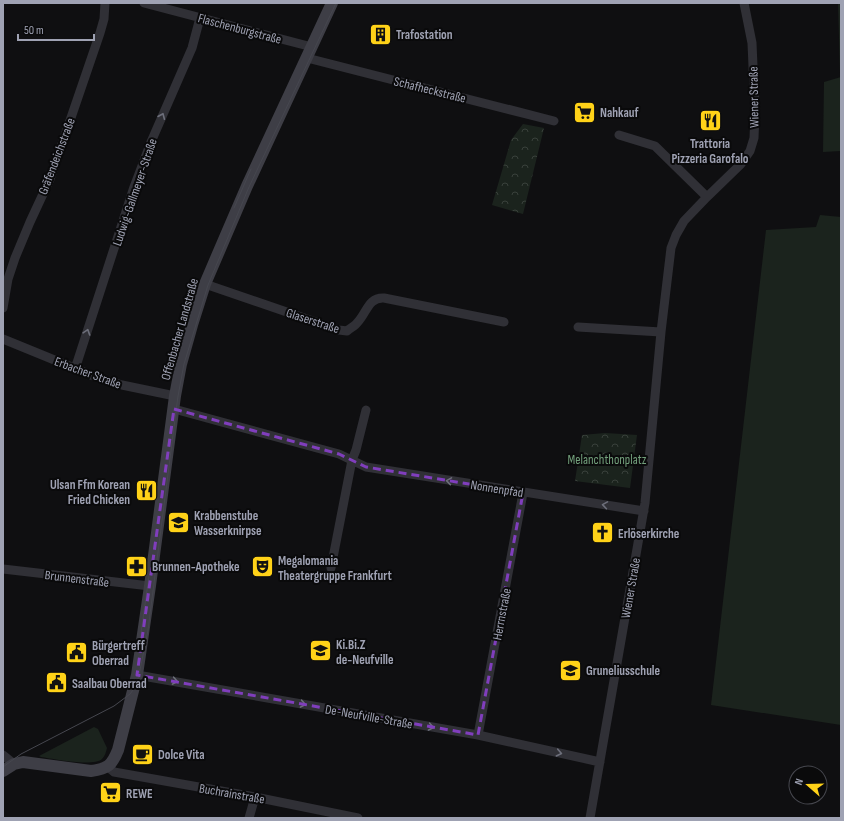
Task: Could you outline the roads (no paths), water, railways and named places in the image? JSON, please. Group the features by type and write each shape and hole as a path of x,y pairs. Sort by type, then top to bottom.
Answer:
{"main road":[{"name":"Offenbacher Landstraße","path":"108,767 114,760 118,750 136,680 181,364 205,284 247,186 332,3"},
{"path":"3,771 14,764 23,762 91,771 101,770 108,767"}],"street":[{"name":"Gräfendeichstraße","path":"3,308 8,279 15,258 50,179 100,33 104,19 105,3"},
{"name":"Flaschenburgstraße","path":"144,3 200,18 309,52"},
{"name":"Wiener Straße","path":"590,818 644,511 670,253 676,234 684,221 741,164 750,151 754,138 755,113 752,43 744,3"},
{"name":"Ludwig-Gallmeyer-Straße","path":"75,369 134,187 151,142 192,48 200,18"},
{"name":"Schafheckstraße","path":"309,52 554,121"},
{"path":"620,135 655,146 707,197"},
{"name":"Glaserstraße","path":"205,284 339,330 347,331 357,324 372,301 378,297 504,322"},
{"path":"578,327 661,332"},
{"name":"Erbacher Straße","path":"3,339 96,377 122,385 176,396"},
{"name":"Nonnenpfad","path":"174,409 339,454 366,467 644,511"},
{"path":"331,568 352,460 366,410"},
{"name":"Herrnstraße","path":"478,735 523,493"},
{"name":"Brunnenstraße","path":"3,569 150,586"},
{"name":"De-Neufville-Straße","path":"136,680 478,735 600,762"},
{"path":"3,755 14,764"},
{"name":"Buchrainstraße","path":"108,767 114,772 254,797 358,818"},
{"path":"249,818 254,797"}],"tram line":[{"path":"3,767 21,754 114,706 130,694 136,686 148,630 178,396 184,364 208,285 249,187 336,3"},
{"path":"234,208 251,169"},
{"path":"139,647 149,576"}],"place":[{"name":"Trafostation","path":"381,34"},
{"name":"Nahkauf","path":"584,112"},
{"name":"Trattoria Pizzeria Garofalo","path":"710,121"},
{"name":"Ulsan Ffm Korean Fried Chicken","path":"146,491"},
{"name":"Krabbenstube Wasserknirpse","path":"178,522"},
{"name":"Erlöserkirche","path":"603,533"},
{"name":"Brunnen-Apotheke","path":"137,566"},
{"name":"Megalomania Theatergruppe Frankfurt","path":"262,567"},
{"name":"Ki.Bi.Z de-Neufville","path":"320,651"},
{"name":"Bürgertreff Oberrad","path":"77,652"},
{"name":"Gruneliusschule","path":"571,670"},
{"name":"Saalbau Oberrad","path":"56,683"},
{"name":"Dolce Vita","path":"142,754"},
{"name":"REWE","path":"110,793"}],"park label":[{"name":"Melanchthonplatz","path":"607,459"}]}
